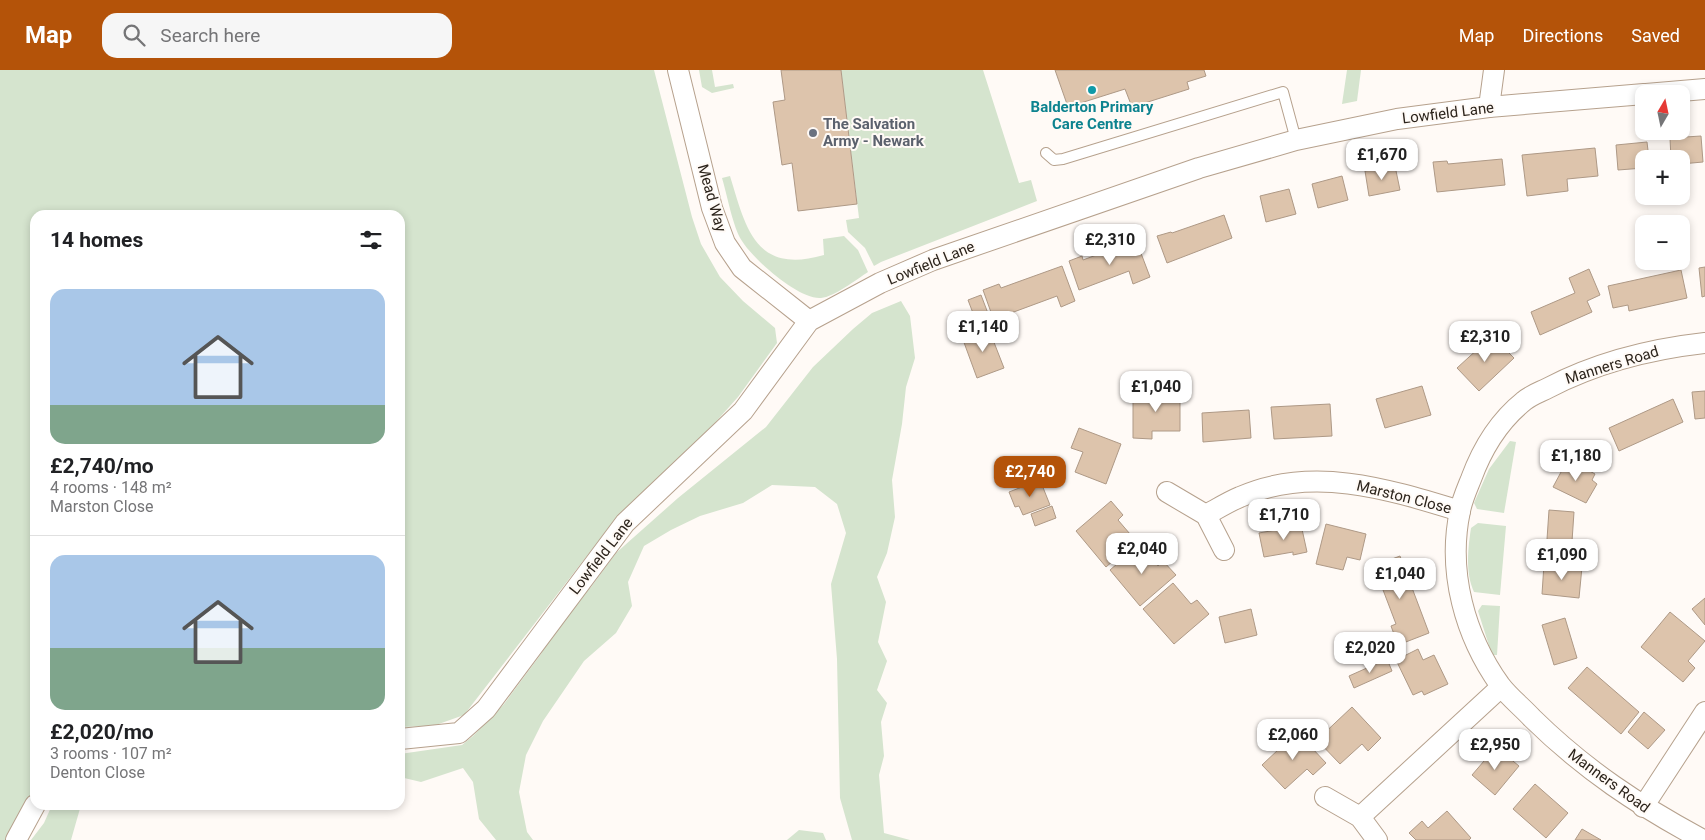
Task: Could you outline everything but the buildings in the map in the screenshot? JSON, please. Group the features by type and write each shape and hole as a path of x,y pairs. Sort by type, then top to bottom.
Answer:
{"street":[{"name":"Mead Way","path":"678,70 712,208 725,243 742,268 809,321"},
{"path":"1489,107 1494,70"},
{"name":"Lowfield Lane","path":"1690,90 1705,89"},
{"name":"Lowfield Lane","path":"405,739 459,733 486,709 625,523 743,411 809,321 880,283 926,263 1199,168 1296,140 1396,119 1489,107 1635,95"},
{"name":"Manners Road","path":"1703,840 1643,807 1598,776 1554,739 1501,687 1484,660 1466,623 1454,559 1460,511 1479,457 1496,430 1525,400 1570,376 1629,357 1705,343"},
{"name":"Marston Close","path":"1206,515 1240,497 1269,487 1297,482 1338,481 1374,487 1460,511"},
{"path":"1167,492 1206,515 1224,550"},
{"path":"1360,817 1501,687"},
{"path":"1643,807 1705,712"},
{"path":"1325,797 1360,817 1377,840"},
{"path":"16,840 32,810"}],"lane":[{"path":"1046,153 1054,160 1064,159 1283,92 1296,140"}],"green space":[{"path":"0,70 654,70 692,217 701,244 720,277 743,301 775,328 777,343 738,397 688,453 613,522 464,715 433,726 405,727 405,210 30,210 30,800 9,840 0,840"},
{"path":"699,70 712,70 715,87 733,84 734,88 712,93 702,87"},
{"path":"841,70 983,70 1019,183 1031,180 1037,201 874,266 865,248 848,232 846,220 859,218"},
{"path":"1347,70 1361,70 1357,101 1342,104"},
{"path":"730,176 749,229 757,242 768,253 782,258 801,259 824,255 823,239 844,236 858,250 868,272 839,291 821,298 812,297 789,286 756,258 742,241 733,220 722,178"},
{"path":"901,301 910,316 915,358 906,387 902,424 892,480 895,517 887,553 877,577 886,602 878,642 887,661 877,690 887,703 881,722 884,756 879,775 884,833 910,840 852,840 840,798 837,659 831,584 846,533 837,504 815,487 772,485 743,503 700,516 644,546 628,582 632,606 616,633 584,661 543,721 526,755 519,792 527,832 533,840 496,840 479,819 473,782 463,768 421,782 405,778 405,753 462,745 473,736 504,704 541,654 557,623 591,587 616,553 678,498 766,427 813,367 872,313"},
{"path":"1510,441 1516,442 1504,513 1477,509 1474,503 1489,469"},
{"path":"1478,523 1506,526 1500,595 1474,592 1471,585 1468,569 1469,544 1471,528"},
{"path":"1482,605 1500,606 1497,655 1492,655 1478,611"},
{"path":"50,810 80,810 71,840 31,840 44,823"},
{"path":"799,830 823,833 826,840 787,840"}],"place":[{"name":"Balderton Primary Care Centre","path":"1092,90"},
{"name":"The Salvation Army - Newark","path":"813,133"}]}
